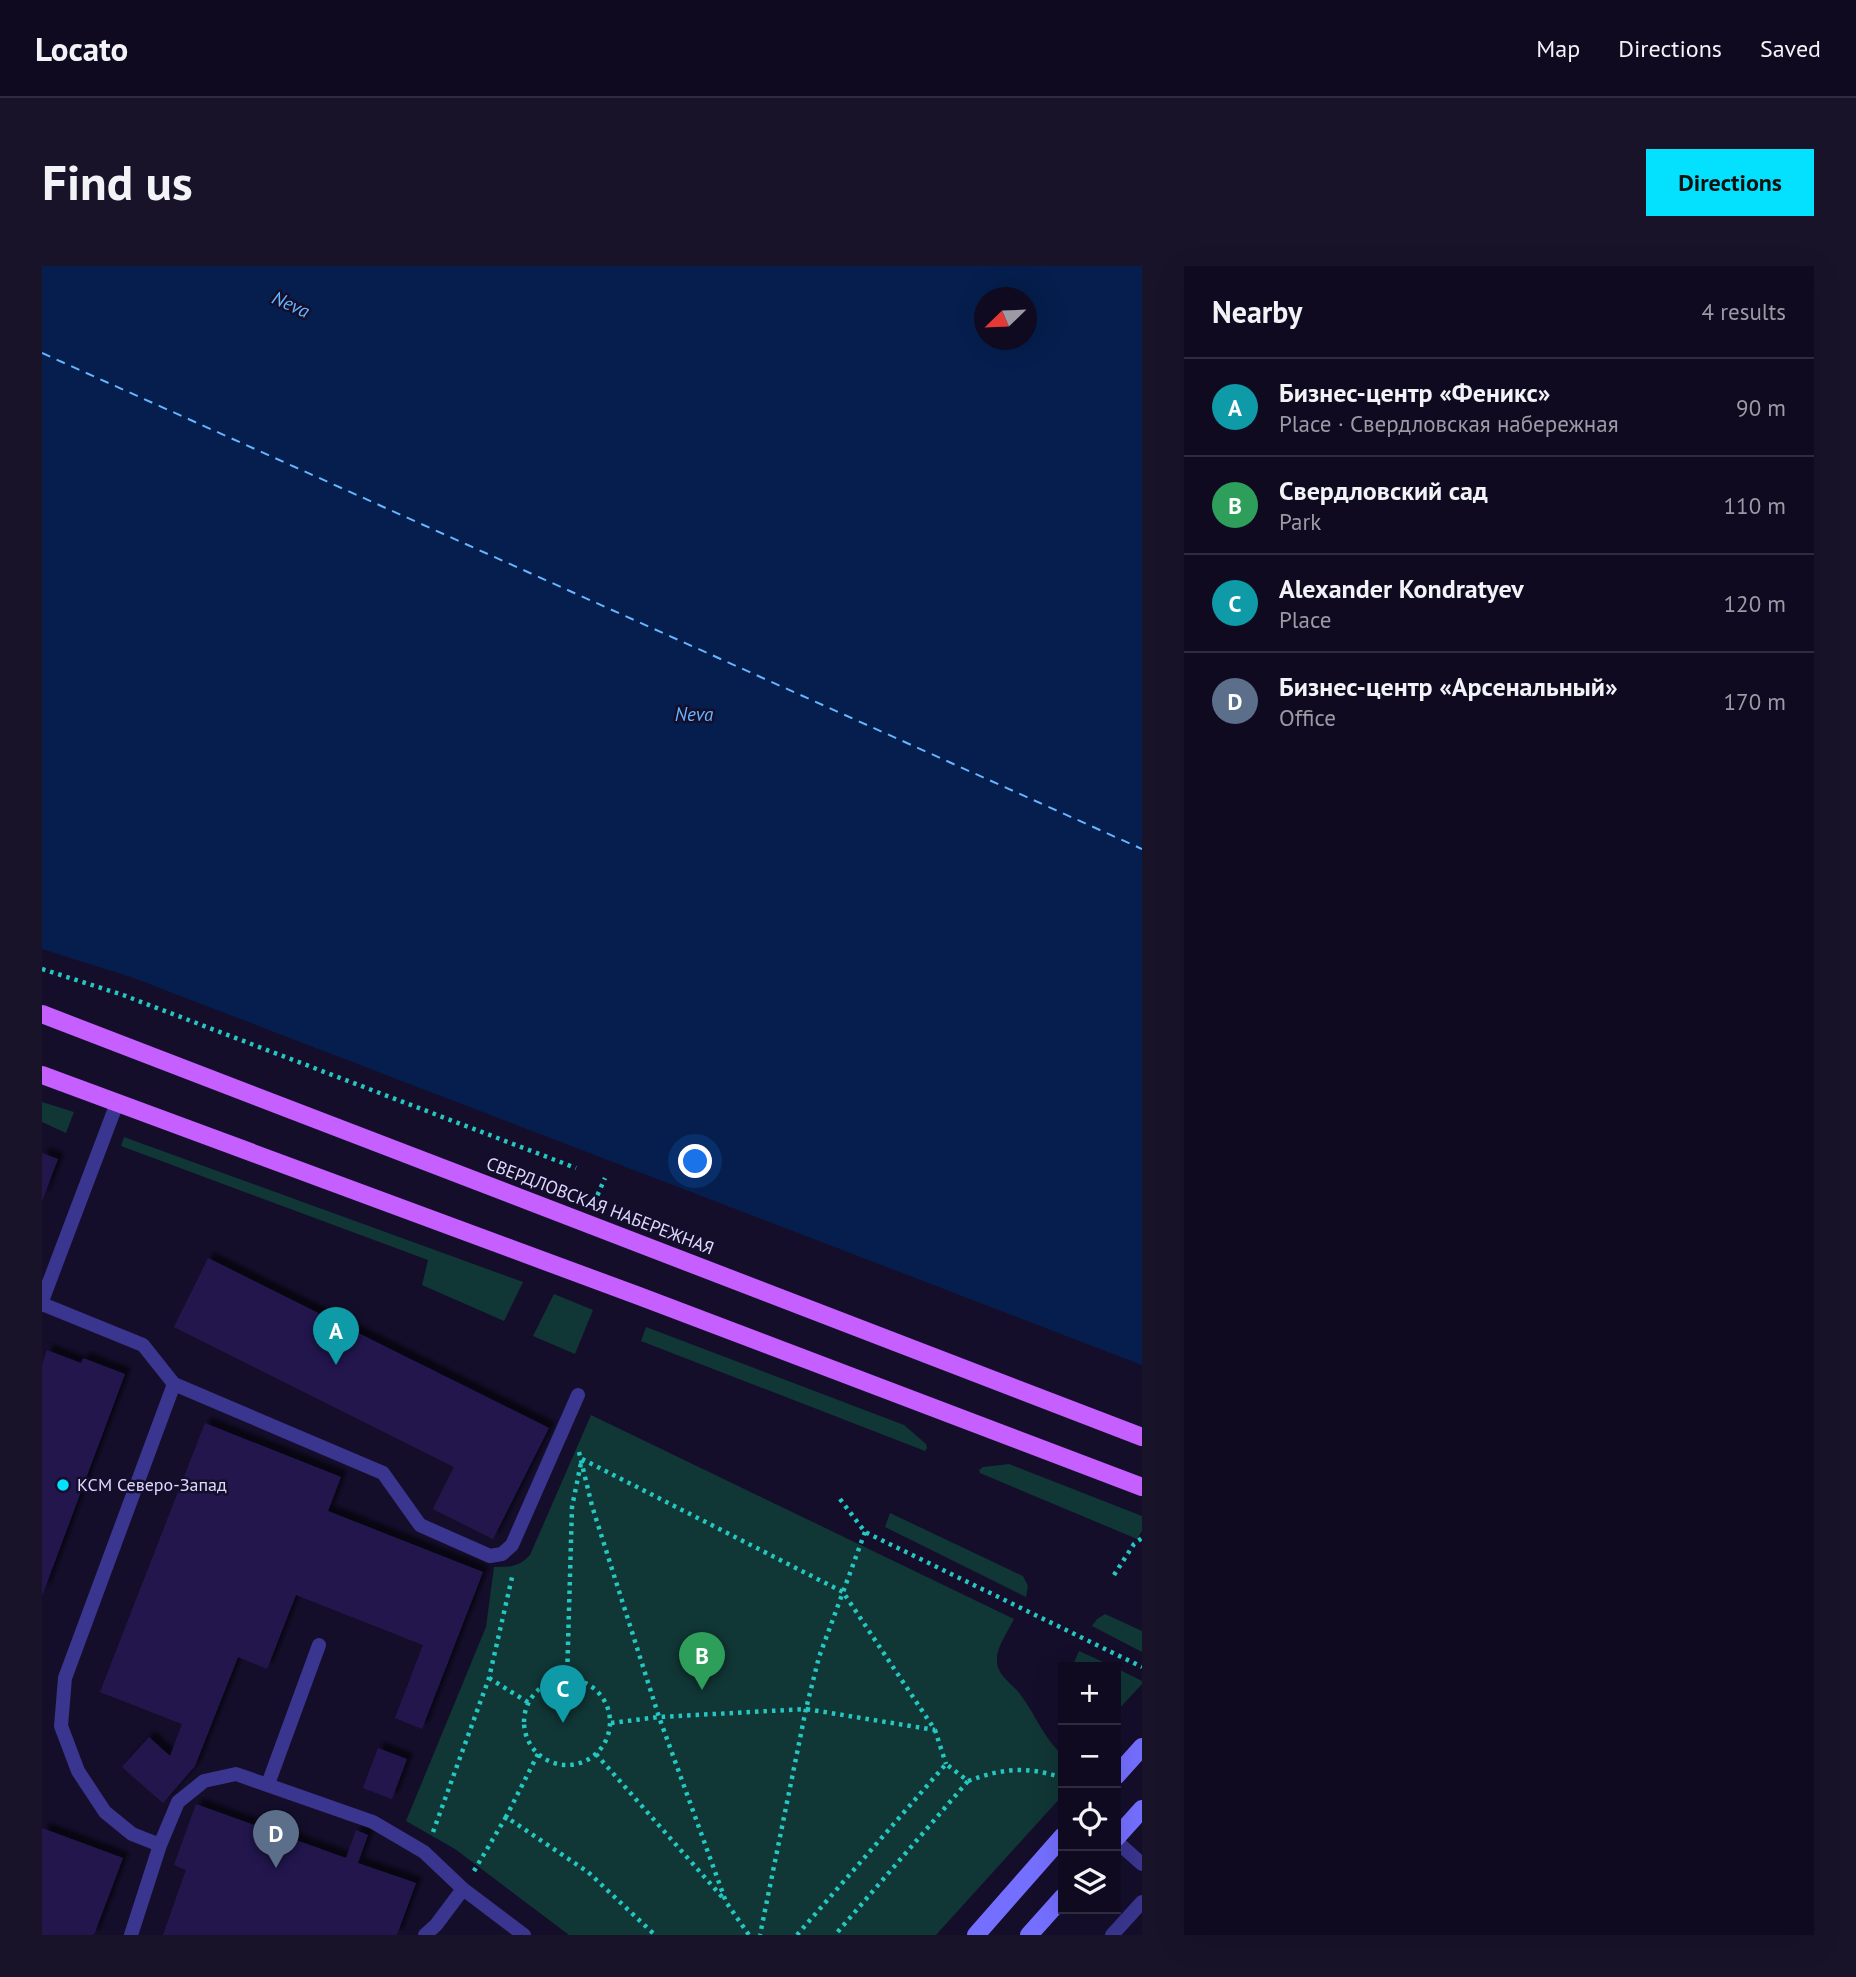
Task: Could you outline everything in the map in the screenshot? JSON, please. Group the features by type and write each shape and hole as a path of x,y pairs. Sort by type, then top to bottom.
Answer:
{"main road":[{"name":"СВЕРДЛОВСКАЯ НАБЕРЕЖНАЯ","path":"42,1014 1142,1437"},
{"path":"42,1075 639,1296 1142,1487"},
{"path":"1121,1770 1142,1746"},
{"path":"1121,1833 1142,1809"},
{"path":"976,1935 1058,1842"},
{"path":"1029,1935 1058,1903"}],"lane":[{"path":"117,1103 42,1302 143,1345 174,1384 383,1473 420,1525 491,1556 502,1554 512,1545 578,1395"},
{"path":"160,1845 132,1834 105,1812 78,1771 61,1727 65,1678 174,1384"},
{"path":"268,1784 318,1645"},
{"path":"131,1935 160,1845 178,1802 204,1781 236,1774 373,1822 424,1852 463,1889 524,1935"},
{"path":"1121,1844 1142,1864"},
{"path":"425,1935 436,1925 463,1889"},
{"path":"1112,1935 1142,1902"}],"path":[{"path":"42,969 123,995 576,1168"},
{"path":"582,1459 843,1592 935,1730 946,1764 968,1781"},
{"path":"567,1679 572,1507 582,1459"},
{"path":"582,1459 592,1506 659,1717 726,1902"},
{"path":"840,1499 865,1532 1142,1667"},
{"path":"760,1935 819,1657 865,1532"},
{"path":"1114,1575 1134,1544 1142,1538"},
{"path":"424,1852 489,1678 513,1574 502,1554"},
{"path":"489,1678 528,1703"},
{"path":"567,1679 578,1680 591,1686 602,1696 609,1708 611,1723 608,1737 596,1754 578,1765 564,1766 550,1762 538,1754 525,1730 524,1716 528,1703 537,1691 549,1683 567,1679"},
{"path":"611,1723 659,1717 806,1709 935,1730"},
{"path":"463,1889 506,1817 538,1754"},
{"path":"596,1754 726,1902 749,1935"},
{"path":"797,1935 946,1764"},
{"path":"835,1935 968,1781 996,1771 1030,1769 1058,1777"},
{"path":"506,1817 588,1872 655,1935"}],"green space":[{"path":"42,1102 74,1112 66,1133 42,1122"},
{"path":"124,1137 523,1282 504,1321 422,1285 428,1260 121,1146"},
{"path":"554,1294 593,1310 575,1354 533,1336"},
{"path":"646,1327 904,1425 926,1444 927,1448 925,1451 641,1341"},
{"path":"591,1415 1014,1619 999,1649 997,1665 1058,1750 1058,1800 936,1935 569,1935 455,1849 406,1821 486,1627 494,1567 514,1566 530,1555"},
{"path":"1009,1464 1142,1516 1142,1531 1137,1539 980,1473 979,1470 983,1467"},
{"path":"890,1513 1023,1576 1028,1586 1026,1597 885,1527"},
{"path":"1105,1614 1142,1631 1142,1652 1092,1626"},
{"path":"1079,1651 1103,1662 1074,1662"},
{"path":"1121,1670 1142,1681 1121,1707"}],"water":[{"name":"Neva","path":"42,266 1142,266 1142,1365 131,977 42,949"}],"building":[{"path":"42,1153 58,1159 42,1201"},
{"path":"208,1258 549,1428 493,1539 433,1509 454,1467 174,1327"},
{"name":"КСМ Северо-Запад","path":"47,1350 81,1363 83,1358 125,1374 42,1596 42,1365"},
{"path":"205,1423 341,1477 328,1511 483,1572 422,1729 395,1718 423,1645 296,1595 267,1669 238,1657 195,1766 163,1803 122,1767 149,1737 170,1756 182,1724 100,1692"},
{"path":"378,1748 407,1759 392,1799 363,1788"},
{"path":"196,1804 346,1858 356,1830 368,1835 358,1863 416,1883 397,1935 163,1935 186,1870 174,1865"},
{"path":"42,1828 123,1858 94,1935 42,1935"}],"ferry route":[{"path":"42,353 1142,849"}],"place":[{"name":"Бизнес-центр «Феникс»","path":"336,1365"},
{"name":"КСМ Северо-Запад","path":"63,1485"},
{"name":"Свердловский сад","path":"702,1690"},
{"name":"Alexander Kondratyev","path":"563,1723"},
{"name":"Бизнес-центр «Арсенальный»","path":"276,1868"}]}
